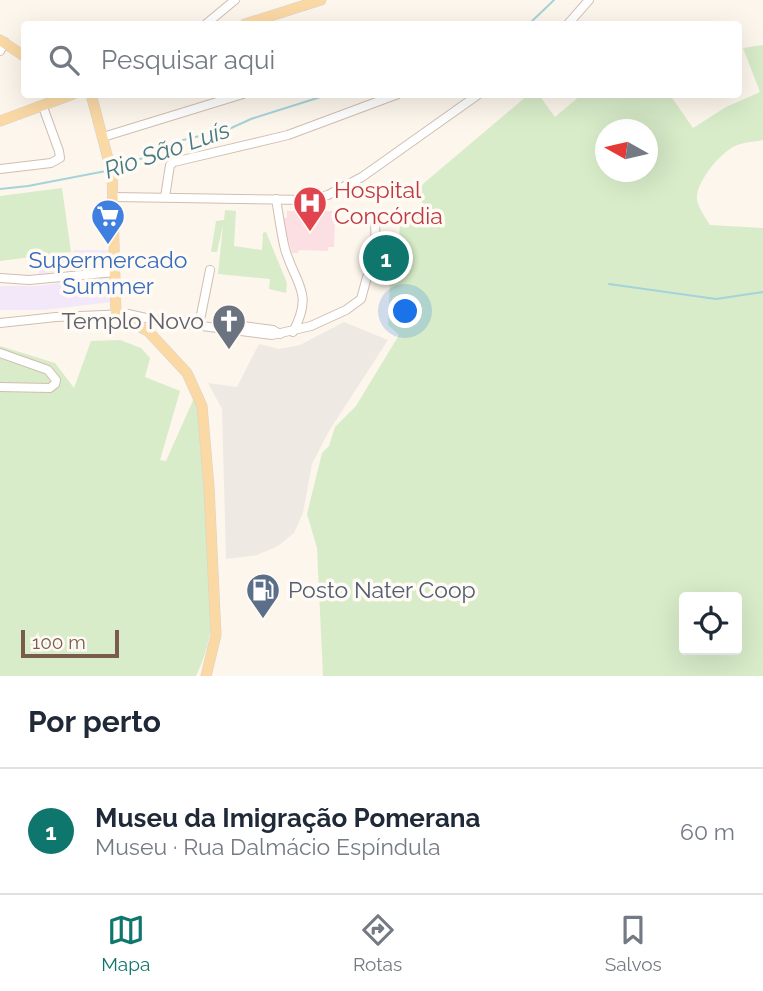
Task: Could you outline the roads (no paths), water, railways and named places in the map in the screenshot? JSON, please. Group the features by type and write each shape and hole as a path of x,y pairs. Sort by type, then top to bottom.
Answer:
{"main road":[{"path":"254,21 321,0"},
{"path":"2,44 21,54"},
{"path":"92,98 112,174 116,315 148,331 187,373 202,405 216,635 206,676"},
{"path":"0,121 49,101"}],"street":[{"path":"210,21 235,0"},
{"path":"571,21 589,0"},
{"path":"103,137 230,98"},
{"path":"165,197 170,165 174,162 288,135 387,98"},
{"path":"114,197 308,200 328,195 362,177 473,98"},
{"path":"0,169 51,163 60,158 49,101"},
{"path":"276,200 285,249 303,294 302,315 293,332"},
{"path":"0,323 128,314 155,320 273,330 280,334 293,332 331,317 361,299 367,276 376,259 375,218"},
{"path":"200,323 210,270"},
{"path":"0,278 29,280 115,272"},
{"path":"0,353 48,370 56,380 50,388 0,387"}],"waterway":[{"name":"Rio São Luís","path":"532,21 554,0"},
{"name":"Rio São Luís","path":"114,168 163,151 183,140 229,129 251,119 317,98"},
{"name":"Rio São Luís","path":"0,189 106,171"},
{"path":"609,284 716,299 763,292"}],"place":[{"name":"Hospital Concórdia","path":"310,233"},
{"name":"Supermercado Summer","path":"108,246"},
{"name":"Museu da Imigração Pomerana","path":"386,258"},
{"name":"Templo Novo","path":"229,351"},
{"name":"Posto Nater Coop","path":"263,620"}]}
